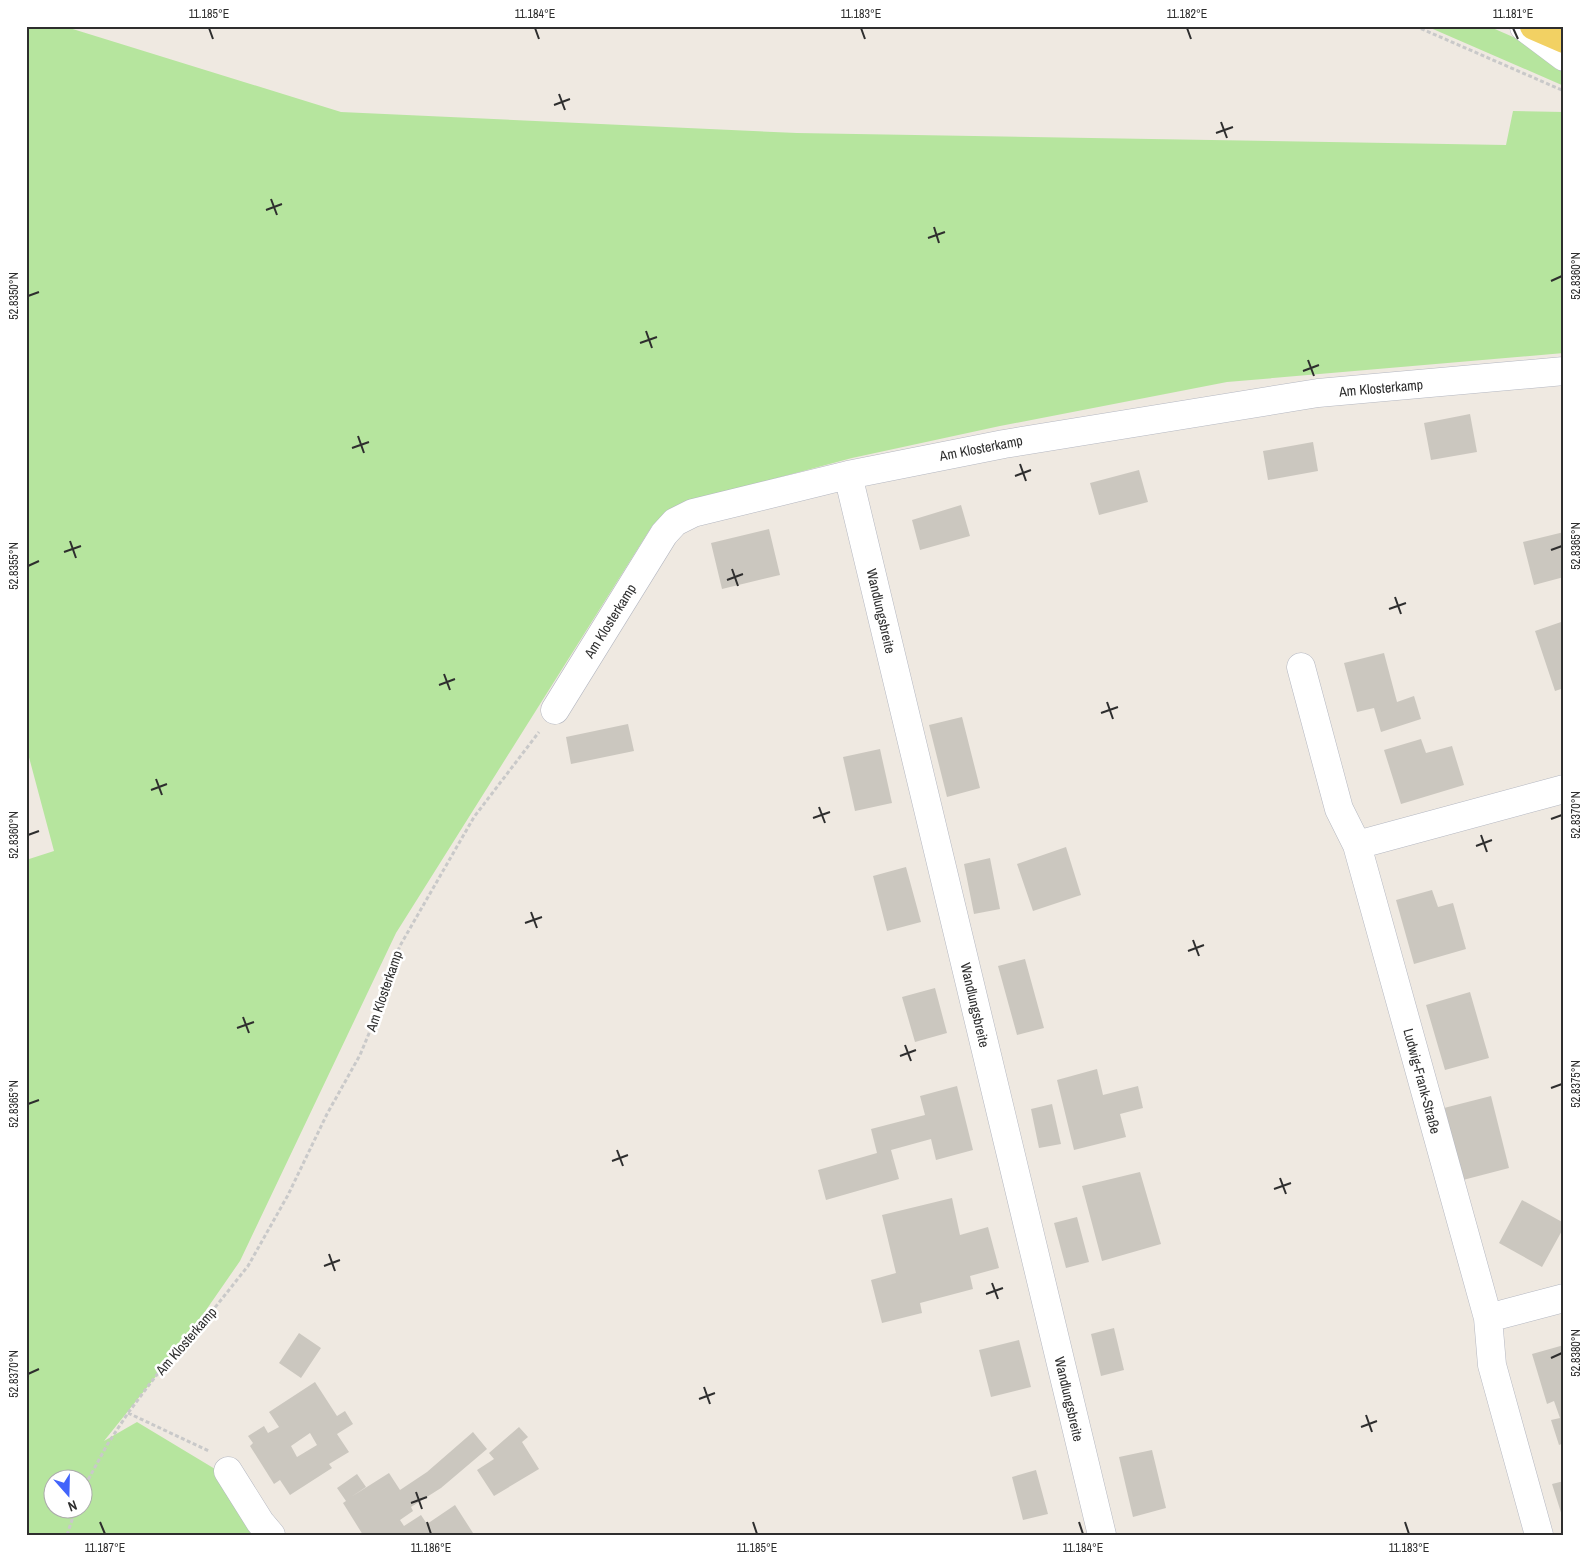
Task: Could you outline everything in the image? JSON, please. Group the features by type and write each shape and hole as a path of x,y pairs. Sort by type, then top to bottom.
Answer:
{"main road":[{"path":"1534,26 1564,40"}],"street":[{"path":"1522,26 1564,57"},
{"name":"Am Klosterkamp","path":"555,710 664,534 675,522 693,513 714,506 848,475 1004,444 1318,393 1564,371"},
{"name":"Wandlungsbreite","path":"848,475 1102,1535"},
{"name":"Ludwig-Frank-Straße","path":"1301,667 1339,808 1357,844 1488,1318 1492,1365 1539,1535"},
{"path":"1357,844 1564,790"},
{"path":"1488,1318 1564,1298"},
{"path":"228,1471 260,1522 271,1535"}],"path":[{"path":"1415,26 1564,91"},
{"name":"Am Klosterkamp","path":"92,1473 128,1413 155,1377 217,1306 248,1266 288,1195 327,1114 360,1055 380,1007 386,977 401,944 474,817 555,710"},
{"path":"128,1413 215,1453 228,1471"},
{"path":"68,1535 73,1518"}],"green space":[{"path":"26,26 63,26 341,112 797,133 1506,145 1513,111 1564,112 1564,353 1227,382 1000,426 852,458 691,501 652,526 396,933 240,1261 186,1339 104,1441 137,1422 215,1469 263,1535 26,1535 26,860 54,851 26,746"},
{"path":"1426,26 1488,26 1520,40 1564,70 1564,86"}],"building":[{"path":"1470,414 1477,452 1431,460 1424,423"},
{"path":"1313,442 1318,471 1268,480 1263,451"},
{"path":"1139,470 1148,502 1099,515 1090,483"},
{"path":"961,505 970,536 920,550 912,520"},
{"path":"769,529 780,575 722,589 711,543"},
{"path":"1564,532 1564,577 1534,585 1523,542"},
{"path":"1564,621 1564,688 1555,691 1535,631"},
{"path":"1384,653 1397,702 1414,696 1421,719 1381,732 1374,708 1357,712 1344,663"},
{"path":"962,717 980,788 947,797 929,725"},
{"path":"628,724 634,751 571,764 566,737"},
{"path":"1421,739 1426,753 1452,746 1464,785 1401,804 1384,750"},
{"path":"880,749 892,803 855,811 843,757"},
{"path":"1066,847 1081,895 1033,911 1017,864"},
{"path":"990,858 1000,909 974,914 964,864"},
{"path":"906,867 921,922 887,931 873,876"},
{"path":"1432,890 1438,907 1453,903 1466,949 1414,964 1396,900"},
{"path":"1025,959 1044,1028 1017,1035 998,966"},
{"path":"935,988 947,1033 915,1042 902,997"},
{"path":"1470,992 1489,1058 1445,1070 1426,1005"},
{"path":"1097,1069 1103,1095 1138,1086 1143,1108 1120,1114 1126,1137 1074,1150 1057,1080"},
{"path":"957,1086 973,1150 936,1160 931,1139 891,1150 899,1179 826,1200 818,1170 877,1153 871,1129 925,1115 920,1096"},
{"path":"1491,1096 1509,1168 1463,1180 1444,1108"},
{"path":"1052,1104 1061,1144 1039,1148 1031,1109"},
{"path":"1140,1172 1161,1244 1102,1261 1082,1186"},
{"path":"952,1198 960,1235 988,1227 999,1268 970,1276 973,1289 920,1303 922,1313 882,1323 871,1280 896,1273 882,1215"},
{"path":"1522,1200 1564,1223 1564,1227 1542,1267 1499,1243"},
{"path":"1077,1217 1089,1262 1066,1268 1054,1223"},
{"path":"1114,1328 1124,1370 1101,1376 1091,1334"},
{"path":"299,1333 321,1348 301,1378 279,1363"},
{"path":"1019,1340 1031,1387 991,1397 979,1350"},
{"path":"1564,1345 1564,1443 1559,1445 1551,1420 1560,1418 1554,1401 1547,1404 1532,1354"},
{"path":"315,1382 337,1416 345,1411 353,1424 337,1434 349,1452 329,1464 332,1468 290,1495 280,1480 274,1484 250,1446 253,1443 248,1436 264,1426 268,1433 279,1427 269,1412","holes":["310,1433 317,1445 297,1457 291,1446"]},
{"path":"519,1427 528,1437 522,1442 539,1469 494,1496 477,1470 494,1459 489,1453"},
{"path":"473,1432 487,1449 441,1488 411,1507 413,1511 400,1520 404,1526 421,1515 427,1524 455,1505 473,1533 471,1535 363,1535 343,1503 346,1501 337,1488 357,1474 366,1487 351,1497 389,1473 400,1490 427,1472"},
{"path":"1152,1450 1166,1508 1133,1517 1119,1457"},
{"path":"1036,1470 1048,1514 1023,1520 1012,1477"},
{"path":"1564,1481 1564,1519 1563,1519 1552,1484"}]}
